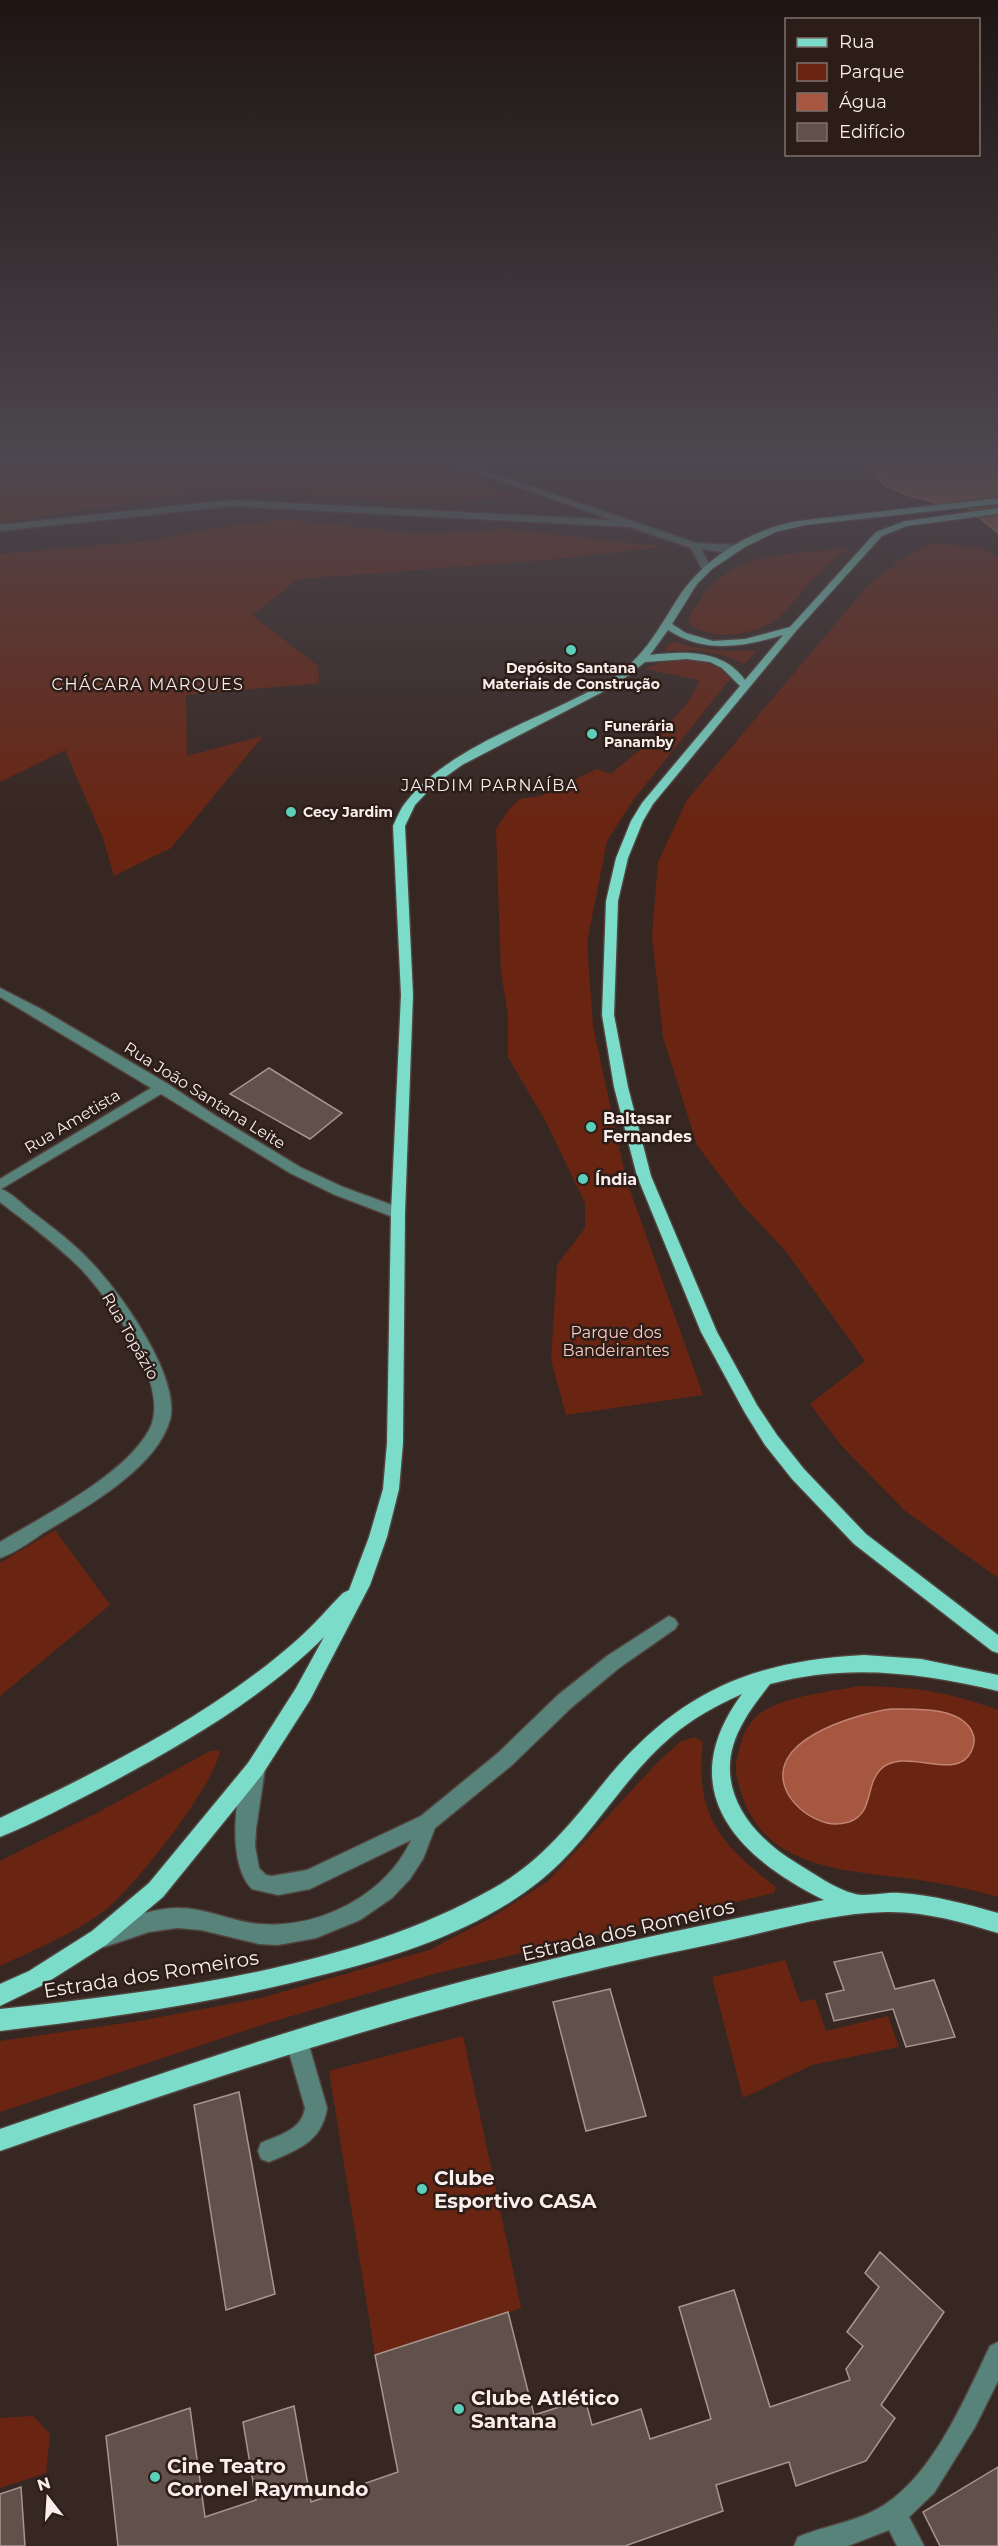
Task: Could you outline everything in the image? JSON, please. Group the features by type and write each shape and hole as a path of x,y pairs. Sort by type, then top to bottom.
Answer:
{"main road":[{"path":"0,1995 36,1978 99,1938 156,1890 255,1769 303,1694 361,1585 390,1489 395,1443 398,1213 407,996 399,826 402,813 410,800 427,784 450,769 537,720 594,693 645,659 668,626 693,582"},
{"path":"836,582 745,686 648,803 637,821 622,858 612,901 608,1015 621,1087 644,1176 710,1332 751,1409 771,1440 798,1474 860,1539 998,1646"},
{"path":"668,626 692,641 722,645 793,629"},
{"path":"645,659 678,655 706,657 728,665 737,672 745,686"},
{"path":"0,1828 103,1776 216,1709 299,1649 361,1585"},
{"name":"Estrada dos Romeiros","path":"0,2020 174,1999 264,1981 379,1950 451,1922 504,1893 541,1868 576,1832 664,1730 696,1706 723,1691 764,1678 809,1669 868,1663 941,1670 998,1683"},
{"path":"764,1678 743,1702 722,1750 719,1776 724,1802 744,1833 771,1860 809,1884 854,1905"},
{"name":"Estrada dos Romeiros","path":"0,2140 388,2013 673,1941 854,1905 887,1902 923,1905 998,1923"}],"street":[{"name":"Rua João Santana Leite","path":"0,992 61,1024 282,1163 322,1184 398,1213"},
{"name":"Rua Ametista","path":"0,1185 163,1087"},
{"name":"Rua Topázio","path":"0,1194 96,1277 150,1363 163,1398 162,1419 153,1438 128,1464 98,1488 0,1551"},
{"path":"255,1769 245,1839 250,1872 258,1882 290,1885 310,1879 428,1822 505,1759 565,1701 613,1662 669,1624"},
{"path":"99,1938 165,1918 209,1921 262,1934 285,1934 335,1921 378,1897 400,1877 415,1855 428,1822"},
{"path":"269,2151 307,2133 316,2118 316,2108 297,2042"},
{"path":"807,2546 867,2526 894,2514 915,2496 938,2464 974,2403 998,2354"},
{"path":"894,2514 911,2546"}],"green space":[{"path":"0,582 294,582 252,615 318,666 319,683 186,695 187,756 263,736 171,848 114,876 103,838 65,750 0,782"},
{"path":"811,582 784,613 770,623 747,632 722,635 699,630 689,624 691,614 714,583"},
{"path":"872,582 998,582 998,1578 904,1510 841,1445 810,1404 865,1361 784,1249 743,1206 697,1145 663,1037 652,935 658,862 687,800"},
{"path":"674,641 707,649 756,652 745,664 723,655 696,650 666,651 666,646"},
{"name":"Parque dos Bandeirantes","path":"689,660 718,667 730,679 634,799 607,841 587,942 593,1026 626,1179 703,1395 566,1415 551,1360 557,1265 585,1228 585,1203 546,1122 508,1057 508,1016 501,972 496,829 510,808 520,799 541,796 597,769 611,774 648,743 686,705 699,680 645,669 659,663"},
{"path":"55,1530 110,1605 0,1696 0,1563"},
{"path":"859,1686 930,1691 962,1698 998,1710 998,1897 951,1886 833,1868 810,1861 789,1852 770,1839 755,1821 743,1798 736,1771 740,1745 752,1721 773,1706 787,1701"},
{"path":"694,1737 703,1742 701,1767 703,1790 716,1826 726,1842 740,1857 776,1887 774,1893 437,1973 268,2023 0,2112 0,2041 139,2021 261,1998 429,1950 491,1918 548,1881 658,1762 680,1742"},
{"path":"220,1750 215,1766 190,1809 122,1895 84,1924 0,1966 0,1861 99,1812 210,1751"},
{"path":"785,1960 800,2002 815,1999 826,2031 888,2016 899,2047 812,2065 743,2098 712,1977"},
{"name":"Clube Esportivo CASA","path":"463,2036 521,2308 508,2313 566,2546 413,2546 375,2355 329,2071"},
{"path":"33,2416 50,2434 46,2473 0,2488 0,2418"}],"water":[{"path":"891,1709 937,1711 959,1718 968,1725 973,1734 974,1743 971,1752 964,1761 954,1764 942,1765 915,1761 890,1763 875,1776 862,1812 849,1822 827,1823 804,1812 788,1794 783,1775 787,1759 799,1745 835,1724"}],"building":[{"path":"269,1068 342,1113 310,1139 230,1094"},
{"path":"882,1952 895,1989 934,1980 955,2037 906,2047 893,2009 834,2021 826,1994 844,1990 834,1962"},
{"path":"610,1989 646,2116 586,2131 553,2002"},
{"path":"239,2092 275,2294 226,2310 194,2105"},
{"path":"880,2252 944,2312 881,2405 895,2418 866,2461 796,2486 789,2462 716,2485 723,2511 625,2546 118,2546 106,2436 190,2408 205,2517 256,2500 243,2422 294,2406 311,2502 398,2472 375,2355 508,2312 534,2415 585,2399 592,2425 641,2409 650,2439 711,2419 679,2307 734,2290 770,2407 850,2380 846,2369 863,2346 847,2332 879,2287 865,2273"},
{"path":"998,2467 998,2546 940,2546 923,2512"},
{"path":"21,2487 25,2546 0,2546 0,2494"}],"place":[{"name":"Depósito Santana Materiais de Construção","path":"571,650"},
{"name":"Funerária Panamby","path":"592,734"},
{"name":"Cecy Jardim","path":"291,812"},
{"name":"Baltasar Fernandes","path":"591,1127"},
{"name":"Índia","path":"583,1179"},
{"name":"Clube Esportivo CASA","path":"422,2189"},
{"name":"Clube Atlético Santana","path":"459,2409"},
{"name":"Cine Teatro Coronel Raymundo","path":"155,2477"}],"district":[{"name":"CHÁCARA MARQUES","path":"148,684"},
{"name":"JARDIM PARNAÍBA","path":"490,785"}]}
